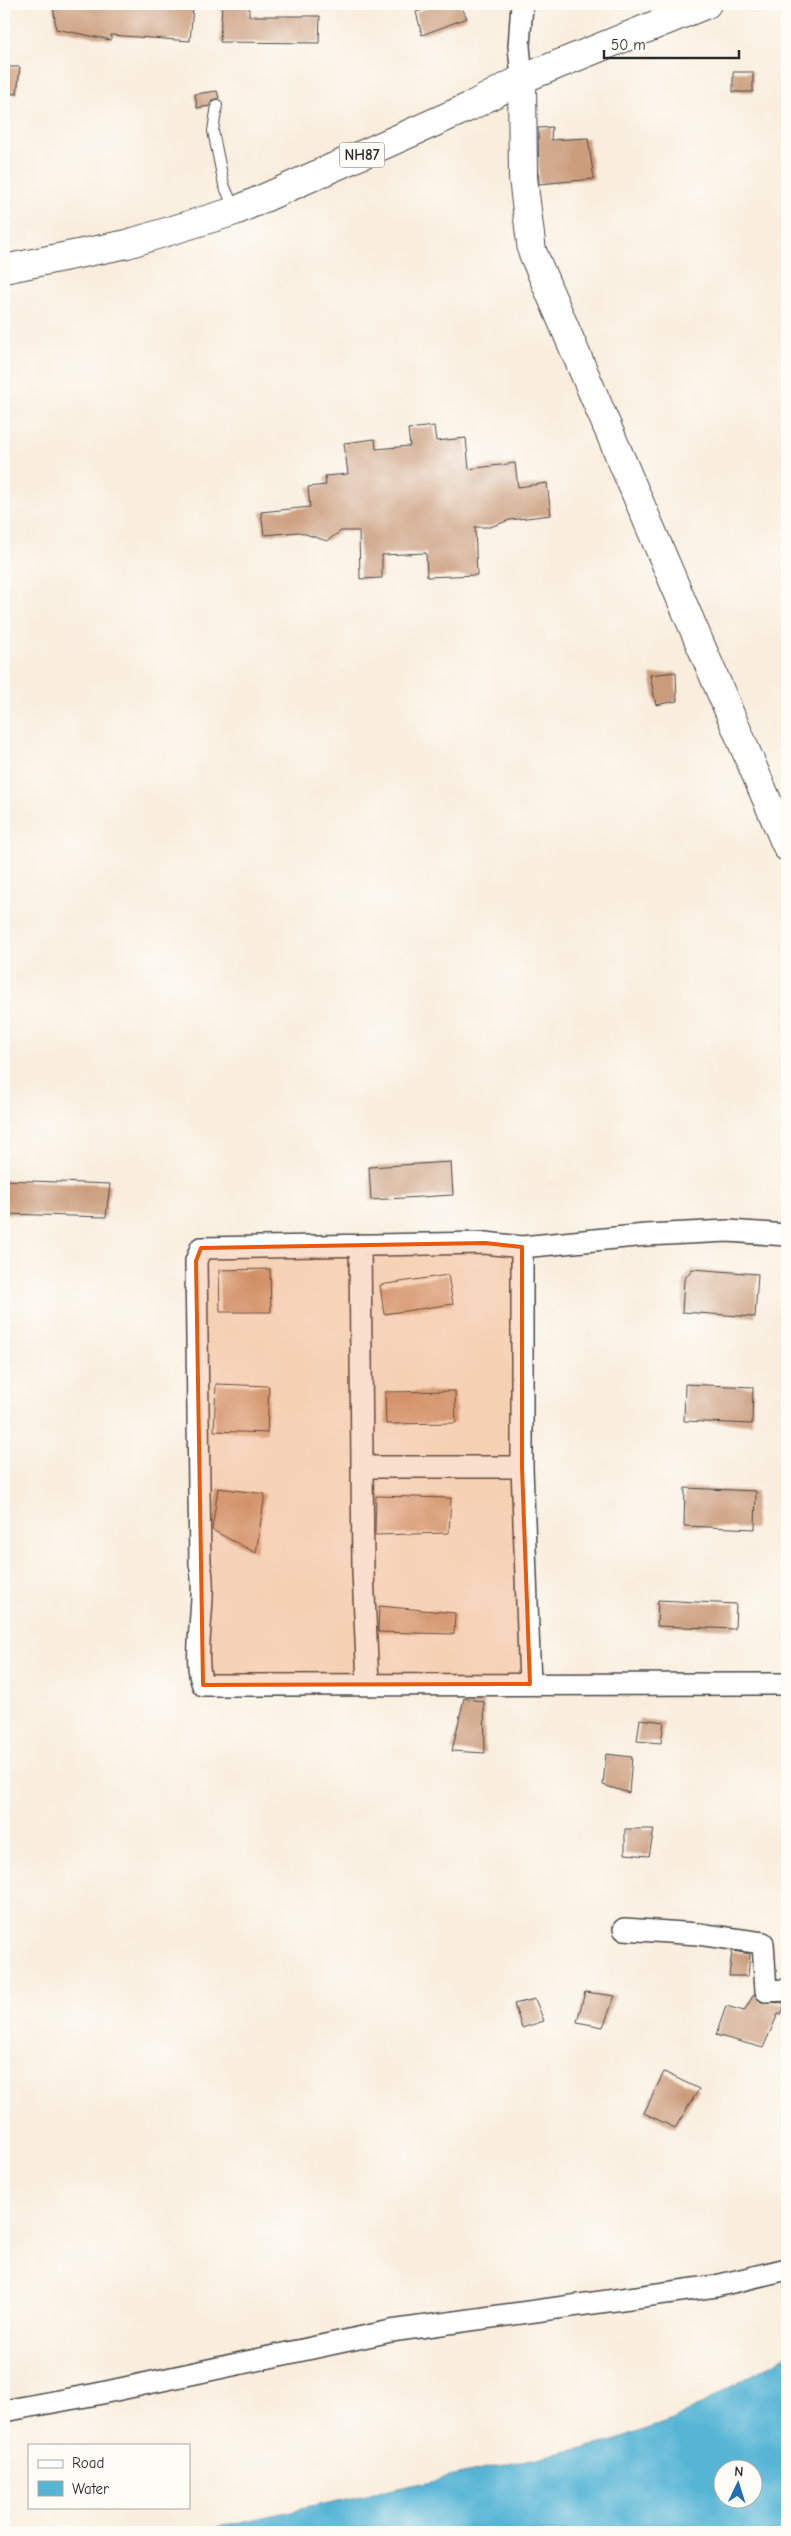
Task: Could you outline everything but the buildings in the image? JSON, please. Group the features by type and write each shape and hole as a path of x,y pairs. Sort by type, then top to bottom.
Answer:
{"main road":[{"name":"NH87","path":"4,269 127,244 235,210 469,107 522,79 707,4"},
{"path":"522,79 523,178 532,251 787,847"}],"street":[{"path":"522,4 519,46 522,79"},
{"path":"787,1235 719,1232 646,1235 522,1247 485,1243 201,1248 196,1261 200,1564 204,1580 200,1665 203,1685 787,1684"},
{"path":"360,1245 364,1467 363,1572 368,1684"},
{"path":"522,1247 522,1467 530,1684"},
{"path":"364,1467 522,1467"},
{"path":"624,1929 698,1934 762,1943 766,1990 787,1990"},
{"path":"4,2410 97,2394 391,2331 716,2286 787,2269"}],"lane":[{"path":"217,105 213,131 224,186 235,210"}],"highlighted area":[{"path":"485,1243 522,1247 522,1467 530,1684 203,1685 196,1261 201,1248"}],"water":[{"path":"787,2355 787,2532 195,2532 611,2442 675,2419"}]}
